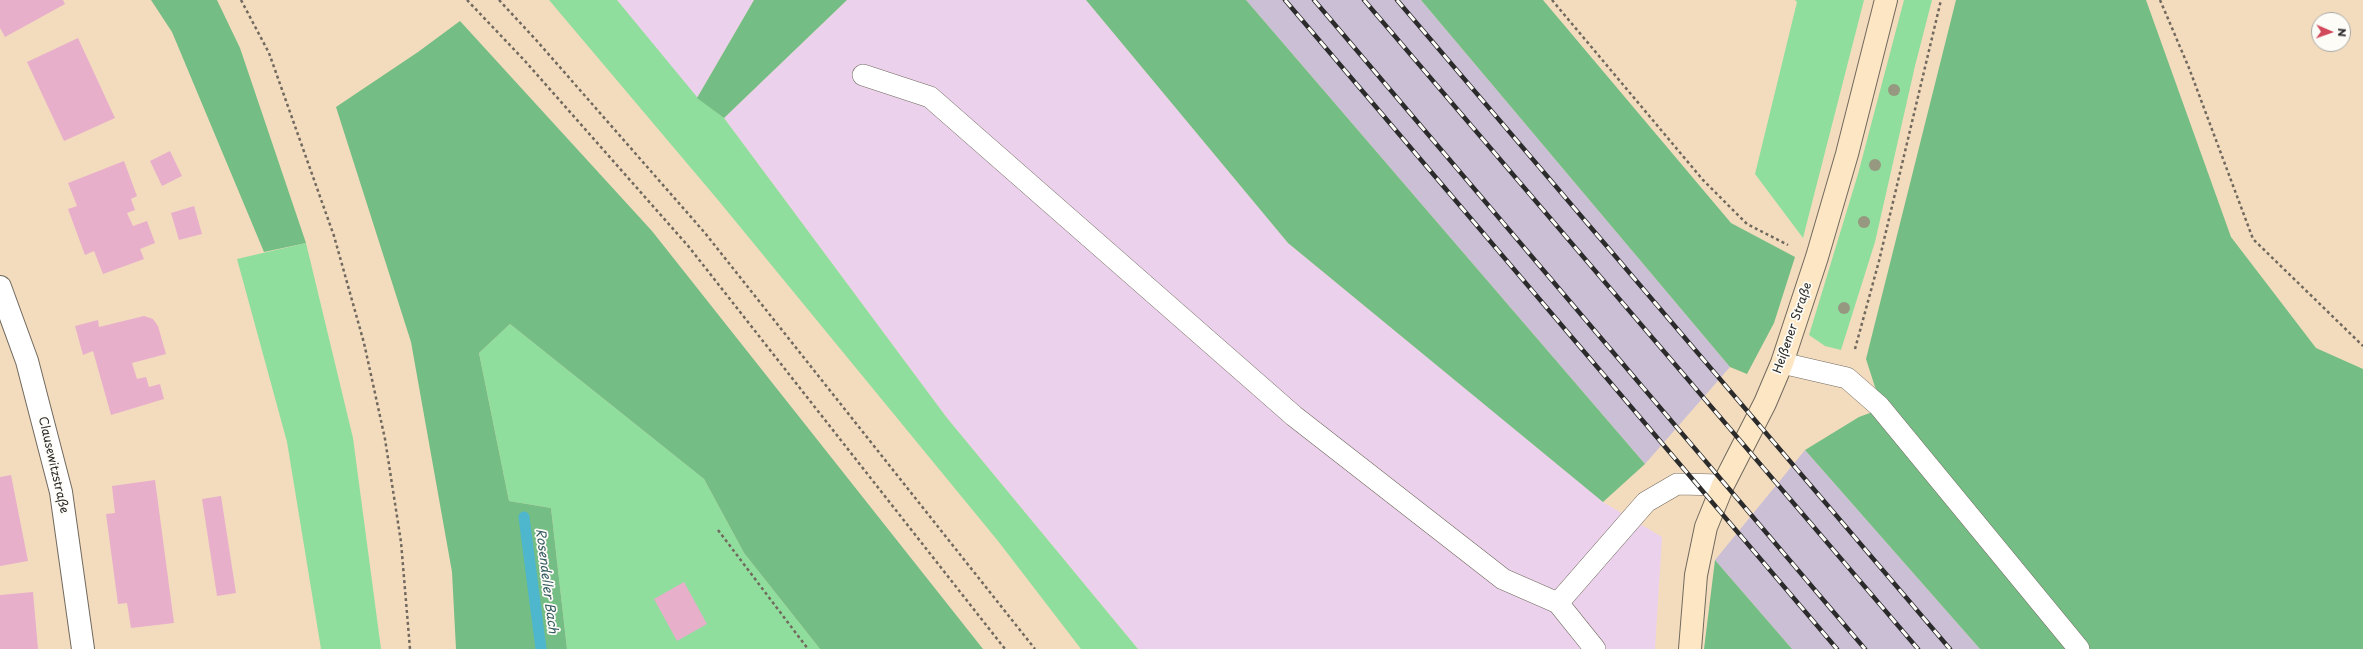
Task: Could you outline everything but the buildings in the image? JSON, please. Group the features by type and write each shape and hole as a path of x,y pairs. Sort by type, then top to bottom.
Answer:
{"street":[{"name":"Heißener Straße","path":"1690,649 1700,548 1706,527 1723,485 1765,403 1782,363 1816,258 1846,154 1886,0"},
{"name":"Clausewitzstraße","path":"0,287 27,361 61,492 83,649"}],"lane":[{"path":"863,75 930,97 1294,416 1503,579 1558,603 1595,649"},
{"path":"1782,363 1848,378 1879,406 2079,649"},
{"path":"1558,603 1646,502 1677,484 1723,485"}],"path":[{"path":"241,0 269,53 285,97 334,236 364,343 385,439 398,528 410,649"},
{"path":"467,0 535,72 689,247 1005,649"},
{"path":"499,0 537,40 705,233 1035,649"},
{"path":"1552,0 1703,180 1728,206 1747,224 1776,240 1816,258"},
{"path":"1848,378 1879,261 1941,0"},
{"path":"2160,0 2189,68 2253,239 2363,346"},
{"path":"718,530 808,649"}],"shaded area":[{"path":"617,0 754,0 697,98"},
{"path":"847,0 1086,0 1288,243 1603,502 1662,537 1655,649 1138,649 947,418 724,118"},
{"path":"1246,0 1421,0 1730,367 1645,464"},
{"path":"1805,450 1980,649 1792,649 1715,560"}],"green space":[{"path":"151,0 217,0 240,48 306,243 264,252 172,32"},
{"path":"549,0 617,0 697,97 724,118 947,418 1138,649 1081,649 998,541 718,200"},
{"path":"754,0 847,0 724,118 697,98"},
{"path":"1086,0 1246,0 1645,464 1603,502 1288,243"},
{"path":"1421,0 1543,0 1731,223 1795,257 1774,323 1747,374 1730,367"},
{"path":"1795,0 1864,0 1803,238 1755,174 1797,2"},
{"path":"1904,0 1932,0 1915,66 1875,242 1841,350 1825,346 1809,335 1858,174"},
{"path":"1956,0 2146,0 2231,237 2316,348 2363,369 2363,649 1980,649 1805,450 1859,417 1886,407 1875,387 1866,359"},
{"path":"460,21 652,231 983,649 820,649 744,553 704,479 510,324 479,353 509,501 551,508 567,649 456,649 452,572 411,342 336,107 418,52"},
{"path":"306,243 353,438 381,649 321,649 287,442 237,259"},
{"path":"510,324 704,479 744,553 820,649 567,649 551,508 509,501 479,353"},
{"path":"1715,560 1792,649 1704,649"}],"waterway":[{"name":"Rosendeller Bach","path":"524,517 541,649"}],"railway":[{"path":"1285,0 1837,649"},
{"path":"1314,0 1865,649"},
{"path":"1364,0 1918,649"},
{"path":"1397,0 1950,649"}]}
